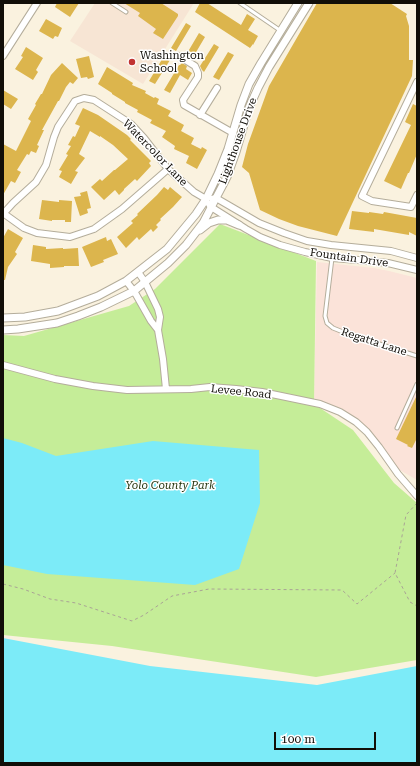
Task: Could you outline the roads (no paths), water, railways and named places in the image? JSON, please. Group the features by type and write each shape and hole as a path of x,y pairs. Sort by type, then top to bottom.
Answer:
{"street":[{"path":"3,56 37,3"},
{"name":"Lighthouse Drive","path":"3,318 26,317 58,311 98,296 126,281 167,249 196,214 206,199 218,174 249,84 298,3"},
{"name":"Lighthouse Drive","path":"3,330 57,323 101,307 134,291 168,263 186,245 203,223 227,177 249,108 258,88 269,67 309,3"},
{"path":"179,56 195,66 198,73 198,77 183,100 184,105 233,133"},
{"path":"417,82 362,196 372,201 411,207 417,195"},
{"path":"200,115 217,88"},
{"name":"Watercolor Lane","path":"3,214 12,203 36,182 46,165 58,127 75,102 84,98 94,100 131,124 168,169 194,192 206,199"},
{"path":"3,214 36,234 70,237 94,229 122,209 168,169"},
{"path":"206,199 216,198"},
{"name":"Fountain Drive","path":"216,198 258,223 308,241 331,245 391,251 417,258"},
{"name":"Fountain Drive","path":"206,199 211,207 239,225 260,237 280,245 332,258 388,263 417,270"},
{"path":"194,235 210,223 218,220 227,220 239,225"},
{"path":"138,272 145,282 158,309 160,317 158,330 164,359 166,390"},
{"path":"126,281 134,291 151,321 158,330"},
{"name":"Levee Road","path":"3,365 55,379 93,386 127,390 166,390 210,387 262,392 320,404 340,412 356,422 367,432 398,474 417,496"}],"lane":[{"path":"112,3 126,12"},
{"path":"240,3 281,31"},
{"name":"Regatta Lane","path":"332,258 325,316 327,323 333,328 348,334 417,356"},
{"path":"397,428 417,385"}],"water":[{"path":"3,438 22,443 56,456 153,441 259,450 260,503 239,569 195,585 47,574 3,565"},
{"path":"3,638 150,666 317,685 417,666 417,763 3,763"}],"place":[{"name":"Washington School","path":"132,62"}],"park label":[{"name":"Yolo County Park","path":"170,486"}]}
